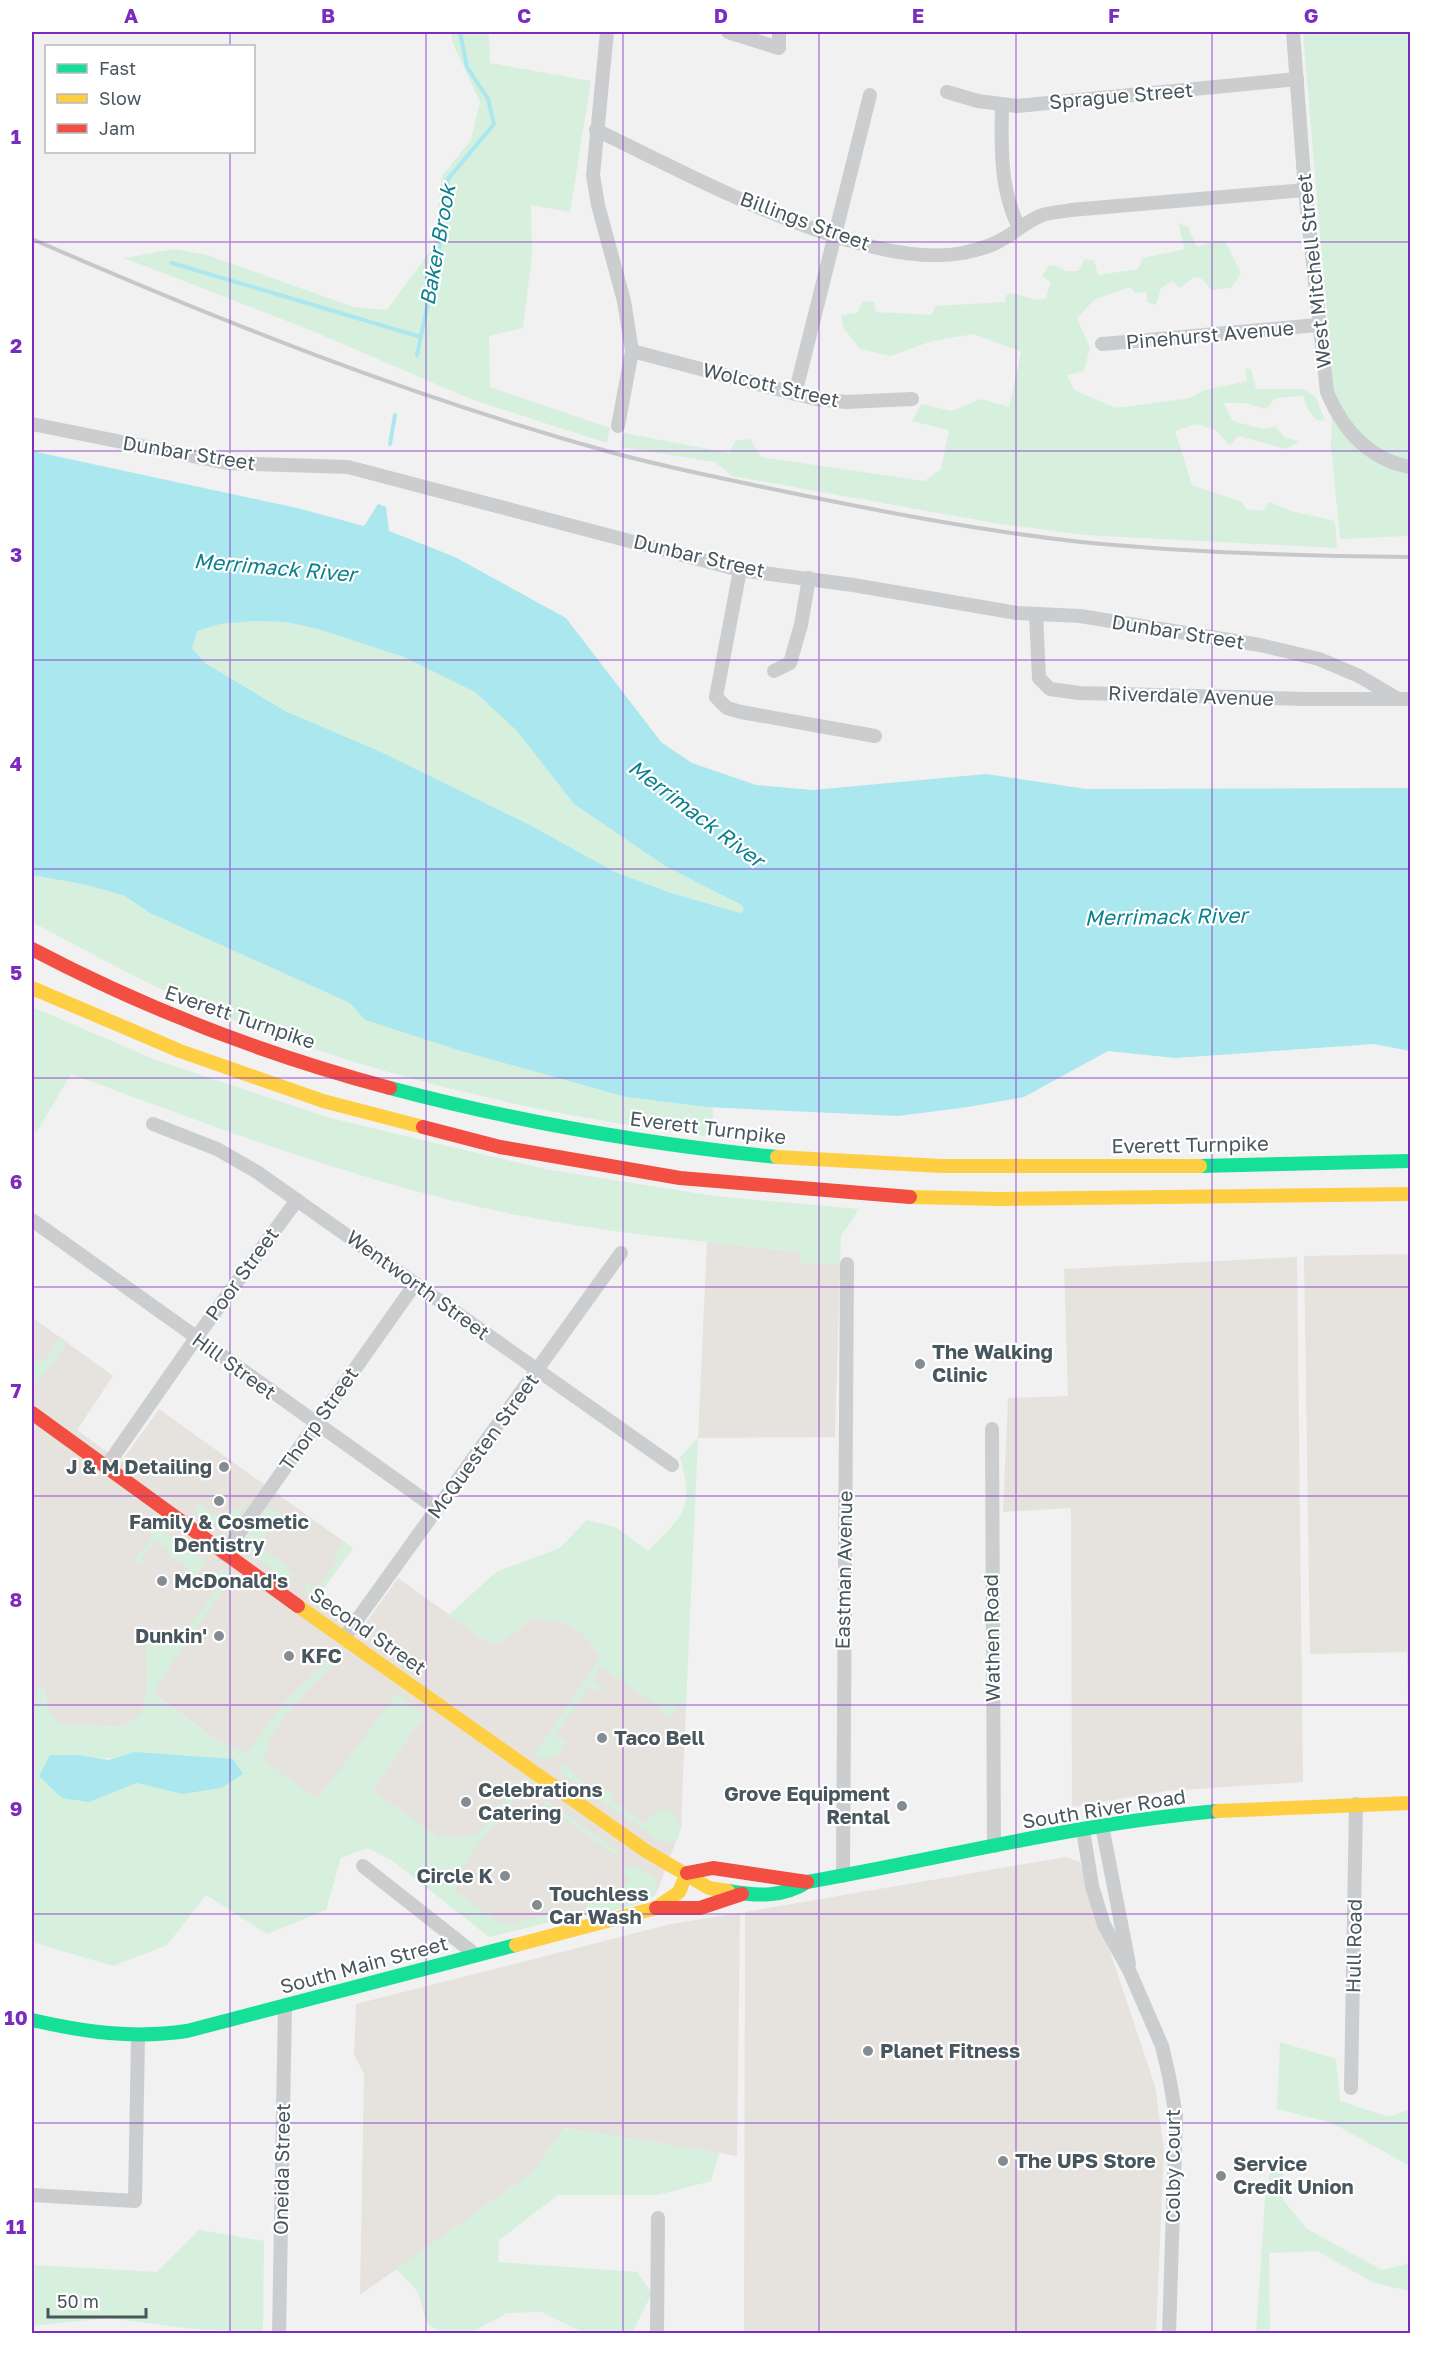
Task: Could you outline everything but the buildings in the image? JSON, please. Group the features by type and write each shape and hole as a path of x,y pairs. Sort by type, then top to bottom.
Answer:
{"main road":[{"name":"Everett Turnpike","path":"32,947 124,996 266,1049 411,1092 559,1127 710,1150 785,1158 937,1166 1410,1161"},
{"path":"32,988 180,1052 323,1101 500,1147 657,1174 770,1188 902,1197 1224,1197 1410,1194"},
{"name":"Second Street","path":"32,1413 224,1554 646,1851 687,1873"},
{"name":"South River Road","path":"687,1873 713,1868 807,1882 1102,1826 1172,1816 1356,1804 1410,1803"},
{"name":"South River Road","path":"687,1873 709,1888 742,1894 774,1895 793,1891 807,1882"},
{"name":"South Main Street","path":"32,2020 104,2035 138,2038 187,2031 656,1908 679,1892 687,1873"},
{"path":"656,1908 683,1910 717,1905 742,1894"}],"street":[{"path":"607,32 593,175 598,204 624,301 632,351 618,426"},
{"path":"728,32 779,48 779,32"},
{"name":"West Mitchell Street","path":"1293,32 1305,190 1327,392 1348,430 1374,455 1410,467"},
{"name":"Sprague Street","path":"947,92 1002,105 1297,79"},
{"path":"795,394 870,95"},
{"path":"1002,105 1006,188 1011,212 1019,227"},
{"name":"Billings Street","path":"596,130 731,194 836,237 871,247 946,254 990,246 1041,215 1071,210 1305,190"},
{"name":"Pinehurst Avenue","path":"1102,344 1318,325"},
{"name":"Wolcott Street","path":"632,351 795,394 846,402 912,399"},
{"name":"Dunbar Street","path":"32,424 227,463 348,467 740,570 810,578 1036,614 1080,616 1289,651 1319,659 1404,699"},
{"path":"740,570 717,697 727,708 741,712 875,736"},
{"path":"774,671 790,663 810,578"},
{"name":"Riverdale Avenue","path":"1036,614 1039,678 1050,689 1079,693 1215,698 1404,699"},
{"name":"Wentworth Street","path":"153,1124 231,1156 297,1200 672,1465"},
{"name":"Poor Street","path":"106,1467 196,1338 297,1200"},
{"name":"Hill Street","path":"32,1220 315,1425 338,1437 437,1509"},
{"name":"McQuesten Street","path":"344,1638 621,1253"},
{"name":"Eastman Avenue","path":"843,1876 847,1264"},
{"name":"Thorp Street","path":"224,1554 415,1284"},
{"name":"Wathen Road","path":"992,1429 994,1846"},
{"name":"Hull Road","path":"1351,2088 1356,1804"},
{"name":"Colby Court","path":"1102,1826 1130,1970"},
{"name":"Colby Court","path":"1083,1830 1092,1887 1104,1924 1130,1970 1162,2046 1176,2116 1169,2334"},
{"path":"363,1866 476,1955"},
{"name":"Oneida Street","path":"279,2334 285,2006"},
{"path":"32,2194 135,2201 138,2038"},
{"path":"657,2334 658,2218"}],"shaded area":[{"path":"707,1242 800,1252 801,1263 840,1264 835,1437 698,1438"},
{"path":"1410,1254 1410,1779 1407,1652 1310,1654 1304,1256"},
{"path":"1297,1257 1303,1782 1166,1791 1072,1807 1071,1508 1003,1512 1008,1398 1068,1396 1064,1269"},
{"path":"32,1317 113,1376 77,1430 121,1462 159,1409 353,1548 316,1599 361,1630 398,1578 489,1643 502,1642 532,1618 565,1621 585,1636 601,1656 669,1703 686,1706 681,1828 656,1894 591,1916 589,1914 570,1917 489,1937 438,1896 438,1837 372,1791 424,1715 398,1695 317,1800 264,1761 218,1741 148,1690 142,1715 122,1727 59,1724 48,1709 44,1689 39,1688 34,1710 32,1710"},
{"path":"1066,1857 1080,1862 1155,2086 1164,2149 1156,2333 744,2334 745,1912"},
{"path":"740,1913 737,2156 565,2128 531,2174 360,2295 364,2074 354,2055 356,2004 671,1924"}],"green space":[{"path":"451,32 489,32 490,63 591,81 570,212 531,205 532,255 523,328 489,336 490,387 610,428 607,443 473,400 310,330 124,258 175,249 207,255 354,307 387,310 433,247 442,176 471,140 480,102 452,41"},
{"path":"1303,32 1410,32 1410,536 1340,539 1331,445 1333,386"},
{"path":"1178,223 1188,227 1197,247 1215,241 1225,241 1241,273 1231,288 1211,290 1202,279 1194,277 1180,288 1172,281 1161,288 1156,305 1147,302 1147,292 1135,293 1130,287 1094,300 1077,318 1090,348 1084,371 1067,375 1074,390 1116,408 1190,398 1205,390 1247,381 1245,368 1251,369 1256,389 1304,389 1316,397 1325,421 1317,420 1308,410 1303,396 1275,398 1266,409 1244,403 1223,403 1233,421 1262,429 1276,427 1285,438 1300,441 1286,449 1239,436 1230,445 1216,430 1196,424 1175,431 1192,485 1242,502 1246,509 1264,511 1269,502 1291,511 1335,521 1337,548 1085,535 1000,524 732,476 715,462 620,447 624,433 729,453 735,441 750,439 761,457 924,481 941,469 949,430 912,421 921,404 952,411 981,399 1009,407 1021,352 974,334 932,341 891,356 860,349 843,327 841,315 857,313 863,301 874,302 876,312 932,315 935,306 1006,302 1005,296 1010,293 1037,300 1046,298 1051,282 1042,276 1049,265 1060,267 1065,271 1078,271 1085,259 1094,261 1098,275 1138,269 1143,258 1185,249"},
{"path":"253,621 286,622 318,629 404,657 475,692 517,731 574,804 665,866 742,905 744,910 740,913 671,893 615,872 530,825 379,751 285,711 205,663 192,648 196,631 220,624"},
{"path":"32,875 87,885 125,896 150,913 350,1003 365,1020 461,1051 626,1097 713,1108 712,1137 591,1119 471,1094 352,1061 210,1011 107,962 32,922"},
{"path":"32,1007 156,1060 330,1118 545,1169 714,1196 859,1209 841,1236 840,1264 801,1263 800,1252 587,1227 460,1202 347,1171 236,1134 71,1074 36,1133 32,1132"},
{"path":"60,1337 68,1342 32,1389 32,1356 43,1363"},
{"path":"698,1438 686,1706 677,1705 675,1714 667,1716 662,1709 601,1667 593,1680 604,1688 603,1691 588,1688 554,1737 565,1740 562,1749 555,1756 543,1760 534,1755 601,1656 585,1637 565,1623 532,1618 502,1642 489,1643 449,1615 496,1572 560,1548 587,1520 615,1527 648,1551 683,1510 686,1489 680,1457"},
{"path":"246,1500 247,1503 226,1532 194,1510 199,1504 222,1520 231,1508 237,1512"},
{"path":"268,1508 281,1514 258,1546 287,1566 286,1569 293,1574 287,1580 240,1545"},
{"path":"137,1513 205,1562 197,1574 183,1579 190,1569 167,1553 169,1549 156,1540 142,1559 145,1562 142,1566 135,1560 153,1535 133,1519"},
{"path":"344,1542 353,1548 316,1599 305,1591 305,1586 308,1583 316,1589 338,1559 334,1555"},
{"path":"222,1570 230,1572 227,1577 234,1583 223,1590 160,1681 154,1695 218,1741 248,1753 282,1704 332,1656 336,1662 282,1720 267,1747 264,1761 318,1799 397,1694 424,1715 372,1791 438,1837 470,1837 483,1829 520,1780 528,1787 525,1795 518,1795 469,1857 456,1882 456,1892 501,1923 509,1925 565,1910 570,1917 489,1937 393,1861 368,1848 341,1858 326,1910 267,1934 206,1895 167,1945 113,1966 32,1942 32,1710 39,1687 44,1689 48,1709 59,1724 122,1727 141,1715 147,1690 146,1643 167,1640 178,1625 188,1629 222,1581 212,1577","holes":["80,1755 118,1759 232,1759 182,1794 137,1783 89,1802"]},
{"path":"567,1765 587,1785 600,1790 615,1791 609,1799 645,1824 660,1810 669,1810 681,1828 677,1840 666,1843 656,1839 557,1770"},
{"path":"546,1800 620,1855 615,1855 544,1804"},
{"path":"636,1865 656,1880 656,1894 647,1902 591,1916 587,1911 587,1902 591,1898 593,1905 608,1903 608,1890 617,1896 629,1879 620,1872 620,1869"},
{"path":"1280,2042 1336,2059 1340,2101 1389,2117 1410,2109 1410,2166 1332,2123 1277,2109"},
{"path":"565,2128 719,2153 711,2181 658,2195 558,2195 499,2240 498,2262 637,2272 652,2293 632,2333 584,2333 541,2312 507,2313 470,2333 442,2333 427,2323 418,2292 396,2269 531,2174"},
{"path":"1270,2172 1283,2172 1283,2200 1307,2229 1382,2270 1407,2264 1410,2259 1410,2291 1374,2283 1317,2251 1269,2253 1270,2333 1256,2333 1265,2201"},
{"path":"199,2230 264,2241 263,2332 193,2329 108,2318 32,2326 32,2265 157,2272"}],"water":[{"name":"Merrimack River","path":"32,451 297,508 364,526 378,504 386,507 389,531 455,557 566,618 661,742 692,763 756,785 813,790 986,774 1086,789 1410,788 1410,1051 1374,1044 1175,1058 1108,1051 1024,1097 898,1116 706,1107 626,1097 461,1051 365,1020 350,1003 150,913 125,896 87,885 32,875","holes":["253,621 286,622 318,629 404,657 475,692 517,731 574,804 665,866 742,905 744,910 740,913 671,893 615,872 530,825 379,751 285,711 205,663 192,648 197,631 220,624"]},
{"path":"135,1752 233,1759 243,1774 221,1788 182,1794 137,1783 89,1802 62,1798 39,1776 50,1755 80,1755 109,1760"}],"waterway":[{"name":"Baker Brook","path":"417,355 439,250 448,179 494,124 488,99 467,67 460,32"},
{"name":"Baker Brook","path":"172,263 421,337"},
{"name":"Baker Brook","path":"390,444 395,415"}],"railway":[{"path":"32,239 245,328 389,382 536,430 667,466 921,518 1081,542 1246,553 1410,557"}],"traffic: fast":[{"path":"390,1088 486,1111 582,1130 679,1146 777,1157"},
{"path":"1200,1166 1410,1161"},
{"path":"728,1891 759,1895 778,1893 807,1882 1063,1832 1218,1811"},
{"path":"32,2020 109,2033 147,2034 187,2031 516,1945"}],"traffic: slow":[{"path":"32,988 180,1051 323,1101 423,1127"},
{"path":"777,1157 941,1166 1200,1166"},
{"path":"910,1197 1000,1199 1410,1194"},
{"path":"298,1606 646,1851 709,1888 728,1891"},
{"path":"1218,1811 1410,1803"},
{"path":"516,1945 656,1908 679,1892 687,1873"}],"traffic: jam":[{"path":"32,949 75,971 207,1029 298,1061 390,1088"},
{"path":"423,1127 500,1147 680,1178 910,1197"},
{"path":"32,1413 298,1606"},
{"path":"687,1873 713,1868 807,1882"},
{"path":"656,1908 700,1908 742,1894"}],"place":[{"name":"The Walking Clinic","path":"920,1364"},
{"name":"J & M Detailing","path":"224,1467"},
{"name":"Family & Cosmetic Dentistry","path":"219,1501"},
{"name":"McDonald's","path":"162,1581"},
{"name":"Dunkin'","path":"219,1636"},
{"name":"KFC","path":"289,1656"},
{"name":"Taco Bell","path":"602,1738"},
{"name":"Celebrations Catering","path":"466,1802"},
{"name":"Grove Equipment Rental","path":"902,1806"},
{"name":"Circle K","path":"505,1876"},
{"name":"Touchless Car Wash","path":"537,1905"},
{"name":"Planet Fitness","path":"868,2051"},
{"name":"The UPS Store","path":"1003,2161"},
{"name":"Service Credit Union","path":"1221,2176"}]}
